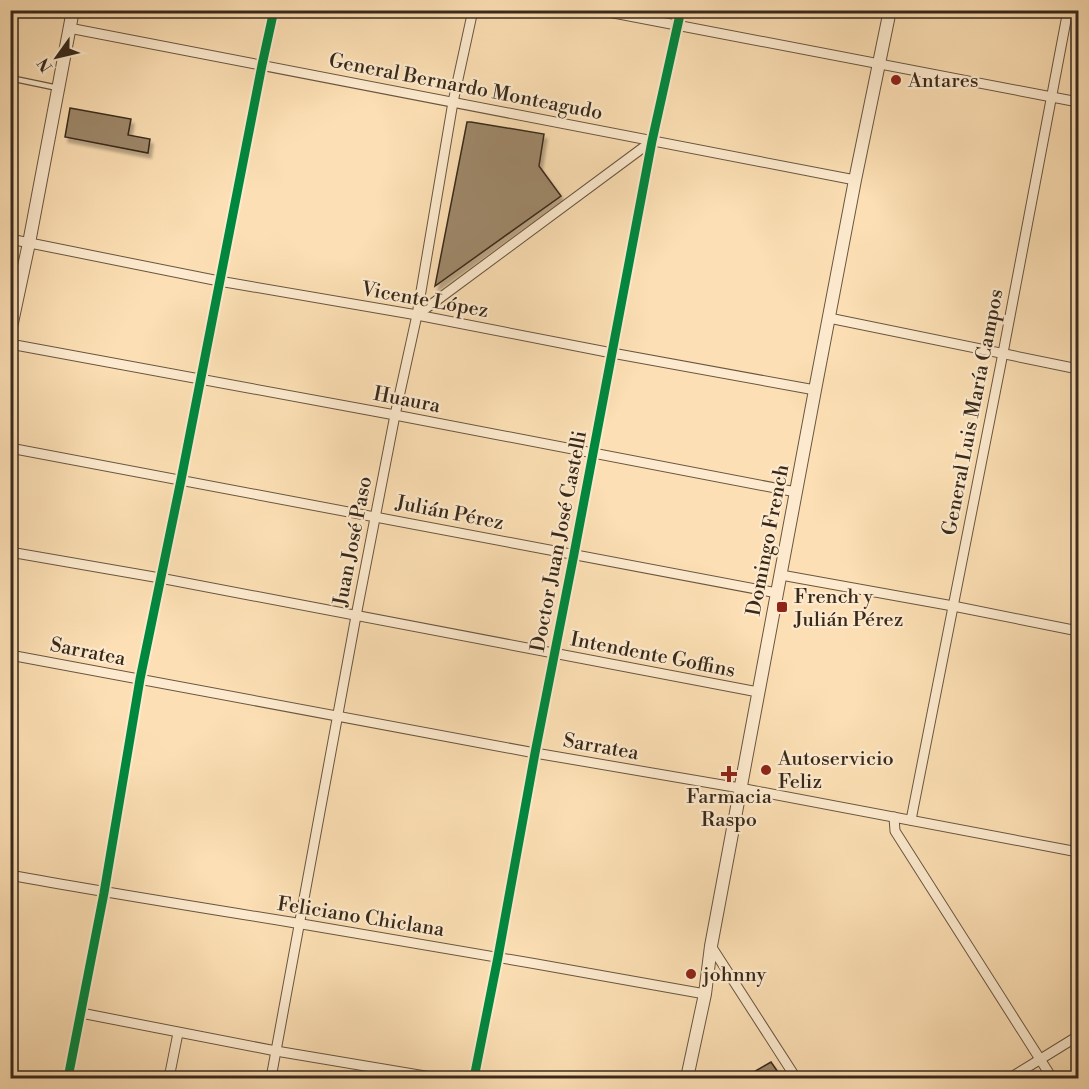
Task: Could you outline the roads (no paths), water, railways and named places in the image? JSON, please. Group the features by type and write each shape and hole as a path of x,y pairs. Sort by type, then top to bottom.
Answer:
{"street":[{"path":"10,332 73,10"},
{"path":"68,1078 104,893 159,578 181,480 274,10"},
{"name":"Juan José Paso","path":"271,1078 356,616 417,315 453,102 473,10"},
{"path":"598,10 1078,102"},
{"name":"Doctor Juan José Castelli","path":"474,1078 652,141 681,10"},
{"name":"Domingo French","path":"687,1078 705,994 711,946 815,390 890,10"},
{"name":"General Luis María Campos","path":"910,820 1068,10"},
{"name":"General Bernardo Monteagudo","path":"69,28 855,180"},
{"path":"417,315 652,141"},
{"name":"Vicente López","path":"10,239 219,281 417,315 815,390"},
{"path":"829,318 1078,369"},
{"name":"Huaura","path":"10,344 796,492"},
{"name":"Julián Pérez","path":"10,448 777,593"},
{"name":"Intendente Goffins","path":"10,552 159,578 758,692"},
{"path":"781,575 1078,631"},
{"name":"Sarratea","path":"10,655 337,717 741,788 1078,852"},
{"path":"894,817 895,831 1052,1078"},
{"name":"Feliciano Chiclana","path":"10,875 104,893 300,923 705,994"},
{"path":"711,946 796,1078"},
{"path":"81,1013 276,1051 437,1078"},
{"path":"169,1078 178,1033"},
{"path":"1010,1078 1078,1036"}],"lane":[{"path":"10,78 58,88"}],"place":[{"name":"Antares","path":"896,80"},
{"name":"French y Julián Pérez","path":"782,607"},
{"name":"Autoservicio Feliz","path":"766,770"},
{"name":"Farmacia Raspo","path":"729,774"},
{"name":"johnny","path":"691,974"}]}
